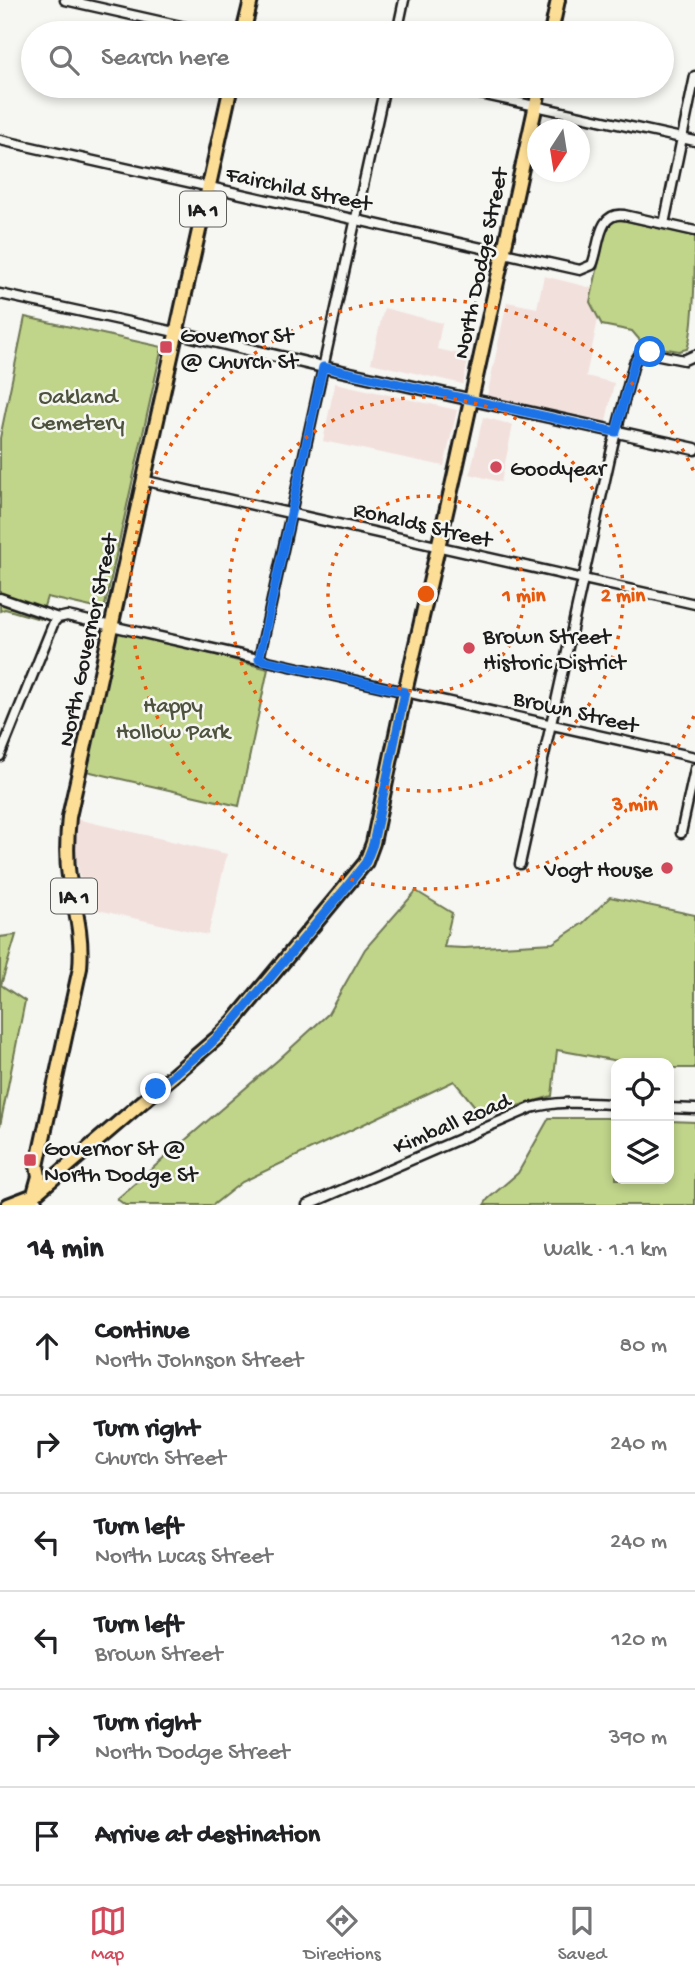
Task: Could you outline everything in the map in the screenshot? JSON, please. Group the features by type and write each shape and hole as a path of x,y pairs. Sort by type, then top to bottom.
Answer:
{"main road":[{"path":"246,21 251,0"},
{"path":"554,21 558,0"},
{"name":"North Governor Street","path":"37,1200 37,1166 80,968 79,923 67,862 69,817 228,98"},
{"name":"North Dodge Street","path":"12,1203 37,1200 61,1172 217,1038 366,862 373,844 537,98"},
{"path":"12,1203 37,1166 48,1173 61,1172"}],"street":[{"path":"65,0 159,21"},
{"path":"400,21 404,0"},
{"path":"695,76 664,224 695,231"},
{"path":"259,659 382,98"},
{"path":"499,98 695,141"},
{"name":"Fairchild Street","path":"0,140 580,270 589,267 595,259 603,226 610,216 624,215 664,224"},
{"path":"0,294 695,449"},
{"path":"520,864 616,432 634,363 639,355 650,352 684,360 695,355"},
{"name":"Ronalds Street","path":"142,480 695,604"},
{"name":"Brown Street","path":"0,598 58,618 67,616 695,757"},
{"path":"0,756 54,622 58,618"},
{"path":"681,833 695,769"},
{"name":"Kimball Road","path":"307,1205 531,1108 555,1102 611,1104"},
{"path":"674,1108 695,1109"}],"shaded area":[{"path":"544,276 604,291 586,376 614,383 606,421 487,396 507,302 537,308"},
{"path":"384,308 442,323 437,349 469,356 463,384 371,363"},
{"path":"335,383 457,410 444,466 323,441"},
{"path":"483,417 513,425 501,482 470,474"},
{"path":"76,819 227,854 208,935 85,907 76,855"}],"green space":[{"path":"611,219 695,236 693,311 687,349 679,351 644,345 632,331 602,325 590,302 607,225"},
{"name":"Oakland Cemetery","path":"25,317 162,347 104,610 47,597 40,619 5,609 0,611 0,438"},
{"name":"Happy Hollow Park","path":"111,627 268,669 239,806 86,771"},
{"path":"416,891 452,913 444,947 553,943 583,923 610,897 695,915 695,1068 674,1068 674,1058 611,1060 557,1050 552,1096 483,1116 454,1081 242,1182 213,1205 125,1205 117,1199 328,1014 365,949"},
{"path":"16,935 1,985 25,1001 0,1126 0,937"},
{"path":"549,1118 611,1118 611,1184 674,1184 674,1121 695,1122 695,1205 484,1205 518,1173"}],"place":[{"name":"Governor St @ Church St","path":"166,347"},
{"name":"Goodyear","path":"496,467"},
{"name":"Brown Street Historic District","path":"469,648"},
{"name":"Vogt House","path":"667,868"},
{"name":"Governor St @ North Dodge St","path":"30,1160"}],"route":[{"path":"156,1089 204,1050 234,1021 345,889 366,862 373,844 405,692 259,659 323,367 616,432 636,358 644,352 650,352"}]}
